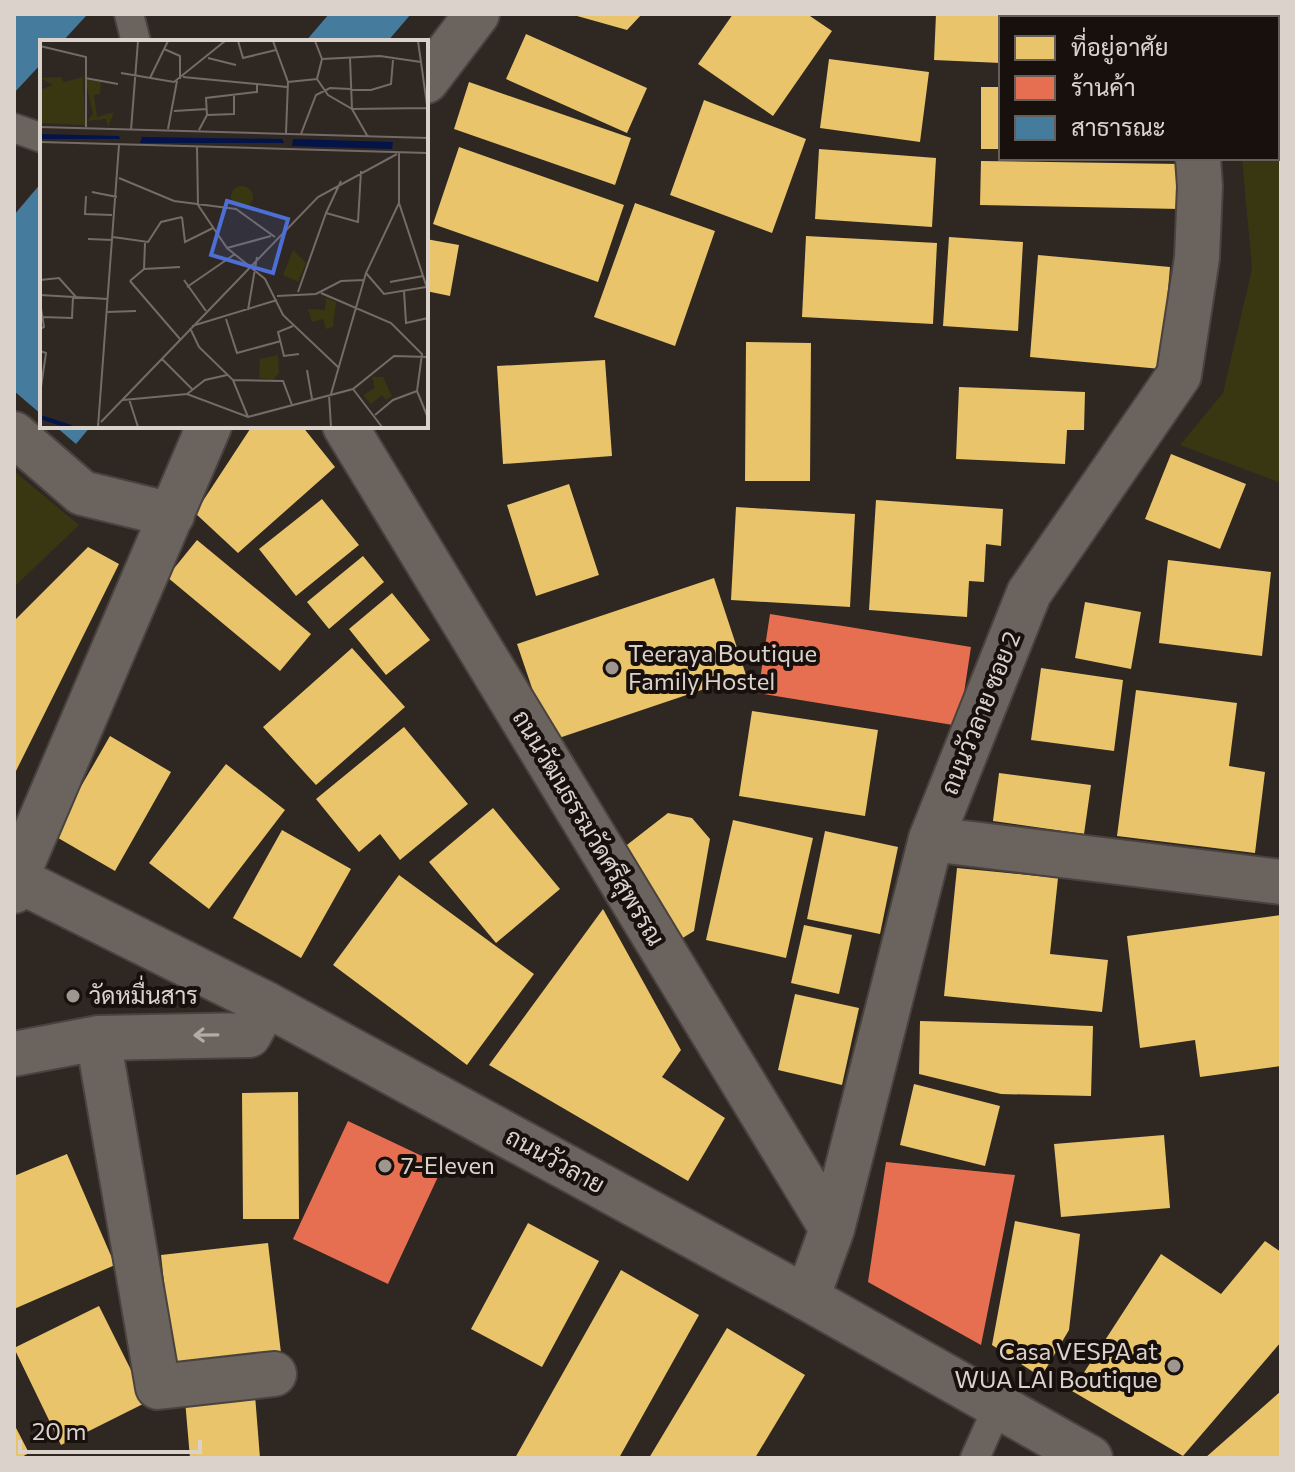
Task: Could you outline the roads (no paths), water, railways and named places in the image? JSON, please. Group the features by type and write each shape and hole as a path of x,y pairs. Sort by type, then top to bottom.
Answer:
{"street":[{"path":"428,78 477,14"},
{"name":"ถนนวัวลาย ซอย 2","path":"807,1298 832,1229 931,839 1029,593 1179,375 1197,258 1198,160"},
{"path":"15,882 208,428"},
{"name":"ถนนวัฒนธรรมวัดศรีสุพรรณ","path":"346,428 832,1229"},
{"path":"14,434 82,493 172,515"},
{"path":"931,839 1281,882"},
{"name":"ถนนวัวลาย","path":"15,882 266,1004 807,1298 1090,1458"},
{"path":"14,1054 98,1038 249,1035 266,1004"},
{"path":"98,1038 160,1398 274,1374"}],"lane":[{"path":"129,14 136,40"},
{"path":"14,128 40,137"},
{"path":"975,1458 998,1406"}],"place":[{"name":"Teeraya Boutique Family Hostel","path":"612,668"},
{"name":"วัดหมื่นสาร","path":"73,996"},
{"name":"7-Eleven","path":"385,1166"},
{"name":"Casa VESPA at WUA LAI Boutique","path":"1174,1366"}]}
